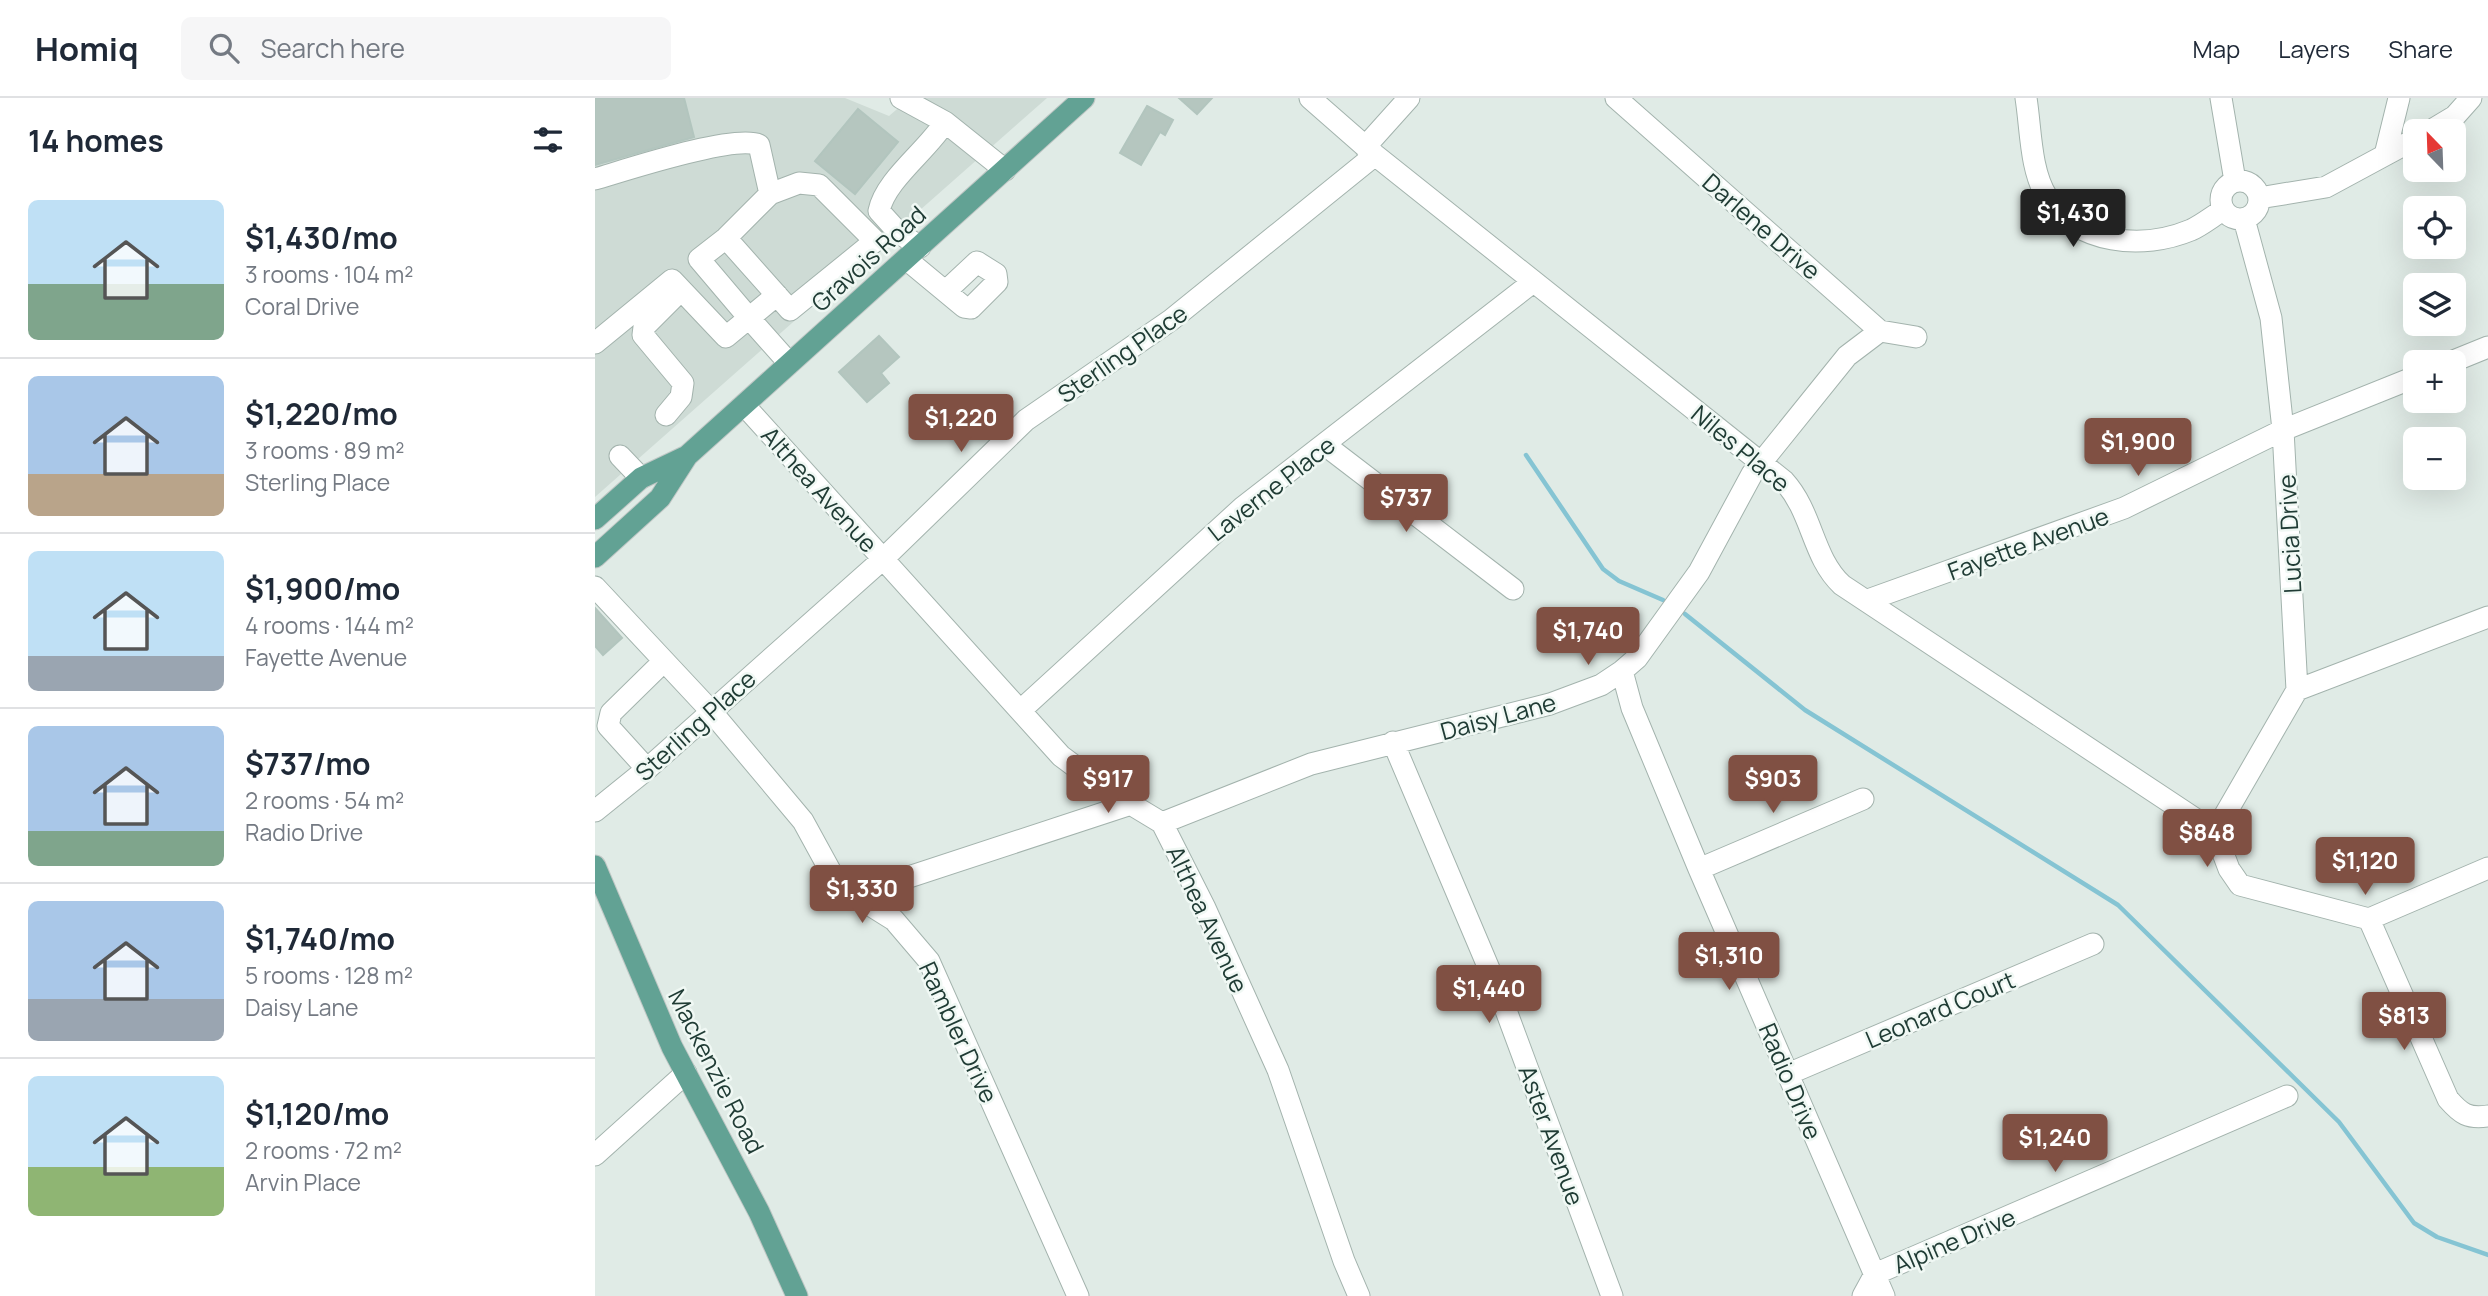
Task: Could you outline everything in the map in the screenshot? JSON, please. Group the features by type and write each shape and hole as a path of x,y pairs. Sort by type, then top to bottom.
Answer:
{"main road":[{"name":"Gravois Road","path":"595,557 660,498 687,456 1084,98"},
{"name":"Gravois Road","path":"595,519 641,478 687,456"},
{"name":"Mackenzie Road","path":"598,880 658,1016 759,1212 797,1296"}],"street":[{"path":"901,98 951,127 1005,170"},
{"name":"Niles Place","path":"1310,98 1370,151 1533,282 1762,461 1798,497 1830,574 2215,832"},
{"name":"Sterling Place","path":"595,811 647,769 710,710 883,559 1026,420 1171,320 1370,151 1409,98"},
{"name":"Darlene Drive","path":"1616,98 1880,331"},
{"path":"2026,98 2036,164 2047,196 2082,230 2131,242 2191,230 2223,209"},
{"path":"2221,98 2235,181"},
{"path":"2385,155 2399,98"},
{"path":"2450,119 2471,98"},
{"path":"946,291 879,211 881,201 890,188 934,139 951,127"},
{"path":"595,179 708,148 751,142 759,145 770,194"},
{"path":"2259,198 2326,187 2403,145"},
{"path":"2235,181 2248,182 2259,198 2256,211 2244,219 2229,216 2223,209 2221,195 2235,181"},
{"path":"666,415 681,397 683,383 643,335 644,327 699,259 726,239 770,194 799,183 819,185 875,241 796,308 790,310 726,239"},
{"name":"Lucia Drive","path":"2244,219 2271,318 2283,430 2297,690"},
{"path":"699,259 789,363"},
{"name":"Laverne Place","path":"1021,710 1206,538 1533,282"},
{"path":"677,285 726,337 777,295"},
{"path":"595,342 677,285"},
{"path":"1880,331 1916,337"},
{"name":"Daisy Lane","path":"1163,823 1311,764 1550,704 1601,685 1622,671 1637,658 1699,572 1738,494 1762,461 1847,356 1880,331"},
{"path":"2466,356 2488,347"},
{"name":"Fayette Avenue","path":"1868,600 2124,508 2283,430 2403,382"},
{"name":"Althea Avenue","path":"744,405 1061,756 1163,823 1205,908 1278,1070 1343,1261 1359,1296"},
{"path":"1325,445 1513,589"},
{"path":"620,456 641,478"},
{"name":"Rambler Drive","path":"595,587 710,710 803,821 838,886 894,920 929,961 1078,1296"},
{"path":"2488,617 2297,690 2215,832 2229,869 2240,886 2369,919 2488,868"},
{"path":"647,769 608,726 611,713 664,661"},
{"name":"Radio Drive","path":"1622,671 1632,708 1699,869 1884,1296"},
{"name":"Aster Avenue","path":"1394,742 1501,997 1612,1296"},
{"path":"1699,869 1863,799"},
{"path":"854,895 1131,804"},
{"path":"2369,919 2448,1099 2462,1115 2476,1118 2488,1116"},
{"name":"Leonard Court","path":"1788,1074 2093,944"},
{"path":"595,1155 686,1073"},
{"name":"Alpine Drive","path":"1863,1296 1875,1274 2287,1096"}],"shaded area":[{"path":"595,98 845,98 889,116 910,98 1047,98 595,497"}],"building":[{"path":"595,98 684,98 694,137 595,165"},
{"path":"1179,98 1212,98 1197,114"},
{"path":"1147,106 1173,120 1165,135 1160,132 1141,165 1120,153"},
{"path":"858,109 898,142 855,194 815,161"},
{"path":"879,336 899,357 881,373 889,383 867,402 839,372"},
{"path":"595,608 622,638 603,655 595,646"}],"waterway":[{"path":"1526,455 1603,569 1619,581 1663,600"},
{"path":"1685,614 1805,710 2118,905 2339,1122 2414,1223 2437,1237 2488,1255"}]}
